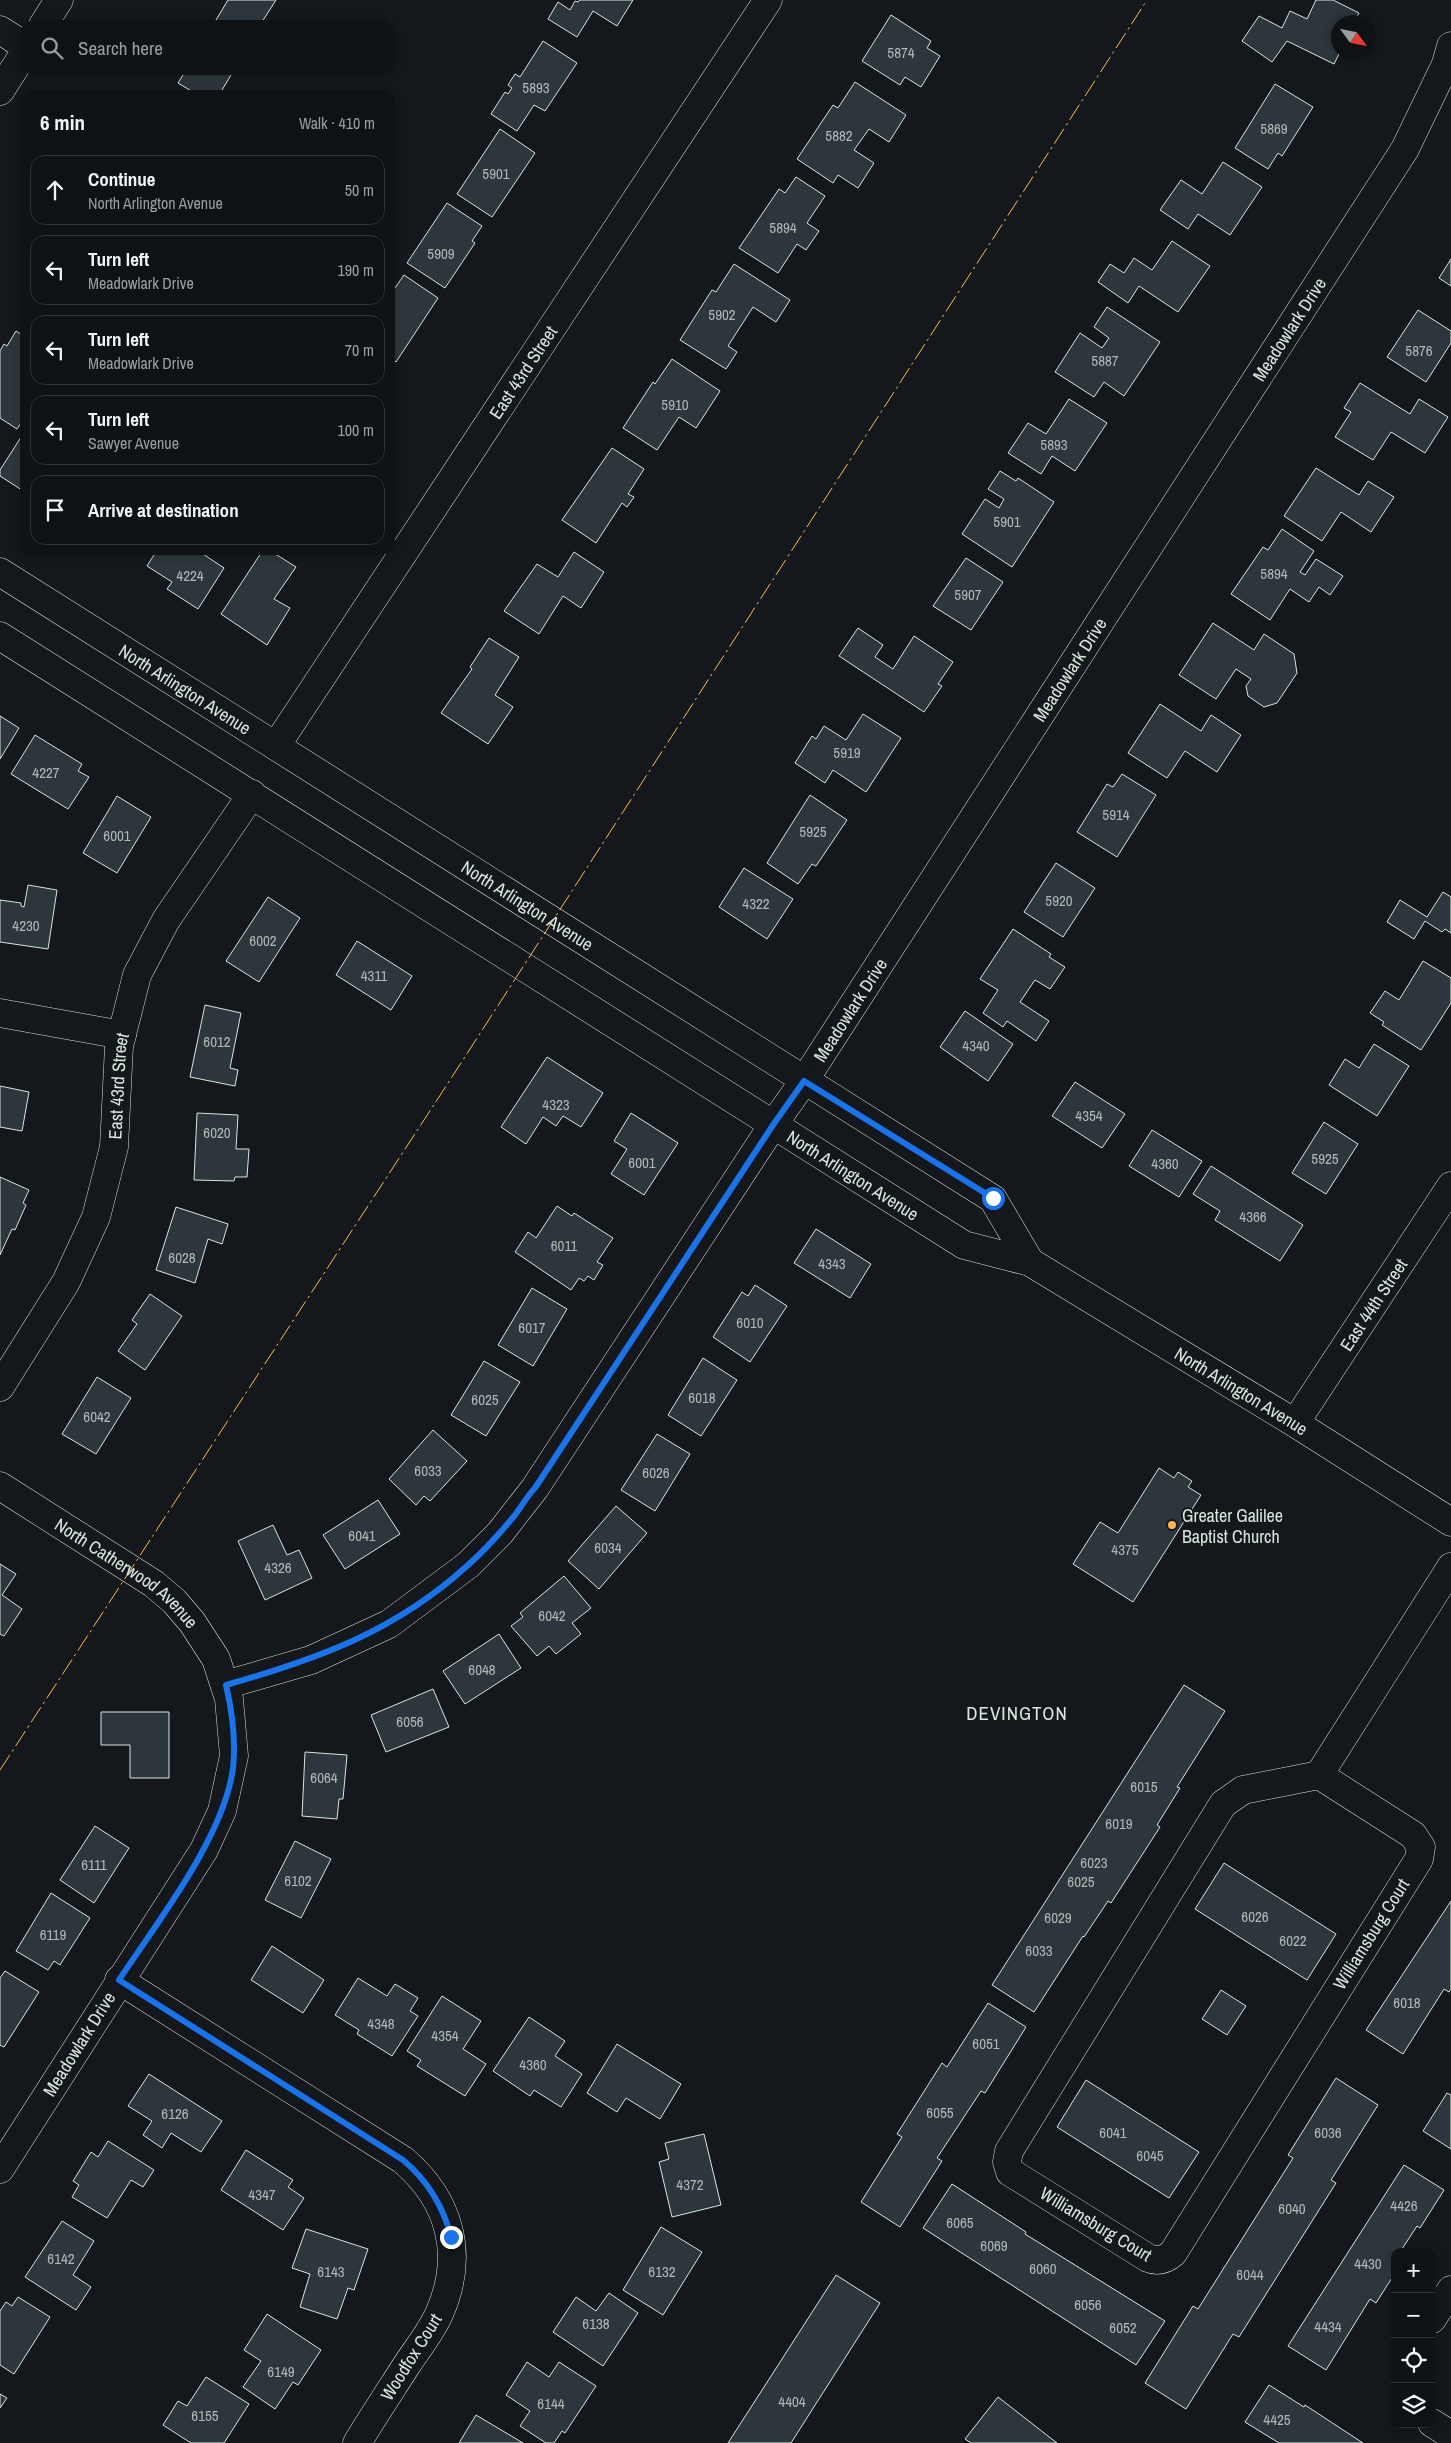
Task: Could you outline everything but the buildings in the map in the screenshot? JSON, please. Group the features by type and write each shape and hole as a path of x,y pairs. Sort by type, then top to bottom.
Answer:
{"street":[{"path":"46,20 60,0"},
{"name":"East 43rd Street","path":"276,746 768,0"},
{"path":"0,30 20,43"},
{"name":"Meadowlark Drive","path":"0,2169 119,1980 204,1850 222,1811 234,1756 231,1712 226,1685 311,1660 389,1624 468,1565 500,1532 535,1488 773,1125 804,1081 1405,150 1446,64 1451,46"},
{"path":"0,91 20,60"},
{"name":"North Arlington Avenue","path":"0,572 804,1081 993,1198 1030,1262"},
{"name":"North Arlington Avenue","path":"0,636 964,1245 1030,1262 1295,1423 1451,1522"},
{"name":"East 43rd Street","path":"0,1387 66,1282 96,1217 114,1147 118,1105 117,1062 130,998 142,963 166,920 252,794"},
{"path":"0,1013 122,1035"},
{"name":"East 44th Street","path":"1295,1423 1451,1186"},
{"name":"North Catherwood Avenue","path":"0,1486 164,1592 183,1611 200,1634 216,1659 226,1685"},
{"path":"1319,1775 1451,1567"},
{"name":"Williamsburg Court","path":"1319,1775 1413,1835 1421,1847 1419,1858 1173,2253 1166,2258 1154,2261 1010,2172 1006,2162 1009,2151 1223,1804 1243,1790 1319,1775"},
{"name":"Woodfox Court","path":"119,1980 403,2160 429,2186 439,2202 447,2219 451,2237 451,2272 439,2315 357,2443"},
{"path":"1436,2313 1451,2290"},
{"path":"1436,2426 1451,2435"}],"power":[{"path":"0,1770 439,1097 1147,0"}],"place":[{"name":"Greater Galilee Baptist Church","path":"1172,1525"}],"district":[{"name":"DEVINGTON","path":"1017,1713"}],"route":[{"path":"451,2237 447,2219 439,2202 429,2186 403,2160 119,1980 204,1850 222,1811 234,1756 231,1712 226,1685 311,1660 389,1624 468,1565 500,1532 535,1488 773,1125 804,1081 993,1198"}]}
